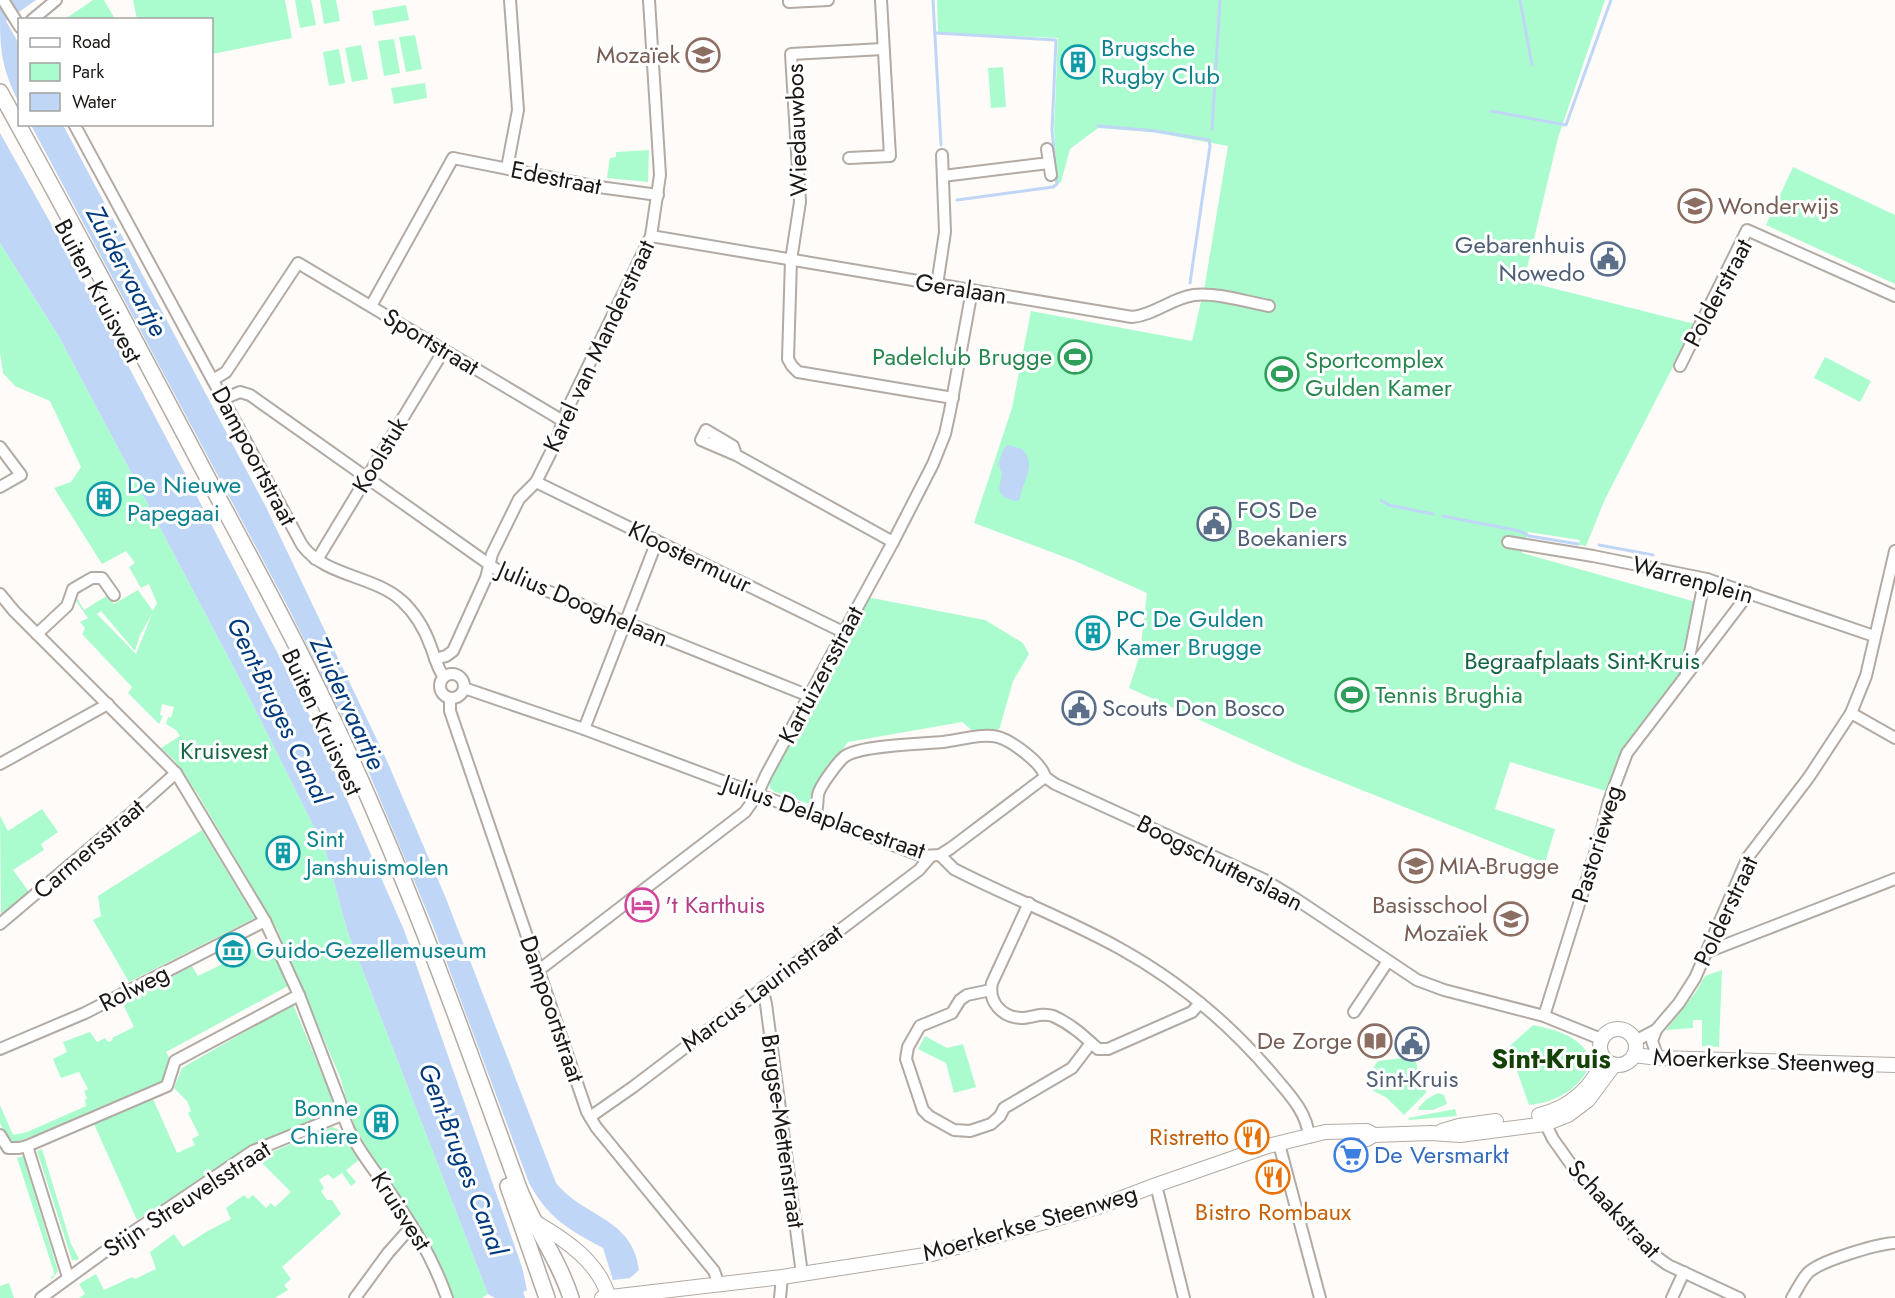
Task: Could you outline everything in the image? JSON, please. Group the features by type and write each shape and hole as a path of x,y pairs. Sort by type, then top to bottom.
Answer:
{"main road":[{"name":"Buiten Kruisvest","path":"0,92 18,124"},
{"name":"Buiten Kruisvest","path":"0,111 74,245 282,637 334,742 436,984 547,1298"},
{"name":"Buiten Kruisvest","path":"19,126 268,591 342,739 429,944 519,1189 558,1265 571,1298"}],"street":[{"path":"3,0 16,22"},
{"path":"34,18 56,0"},
{"path":"507,168 518,110 510,0"},
{"name":"Karel van Manderstraat","path":"435,659 453,651 490,566 492,554 519,499 536,482 556,442 563,421 651,236 658,195 659,145 649,0"},
{"path":"789,0 789,2 828,0"},
{"path":"849,158 891,156 881,0"},
{"name":"Wiedauwbos","path":"791,260 800,202 791,54 883,49"},
{"name":"Dampoortstraat","path":"75,126 295,534 308,553 315,559 380,586 402,601 423,627 444,677 440,684 441,692 450,698 450,711 590,1117 714,1271 719,1285"},
{"path":"1047,149 1051,175"},
{"path":"937,285 945,232 942,155"},
{"name":"Edestraat","path":"371,306 453,158 599,187 658,195"},
{"path":"943,176 1049,163"},
{"name":"Polderstraat","path":"1680,366 1747,230 1895,296"},
{"name":"Geralaan","path":"651,236 1132,317 1149,314 1196,295 1210,295 1269,306"},
{"path":"791,260 788,359 798,372 953,398"},
{"name":"Sportstraat","path":"213,381 226,372 298,263 563,421"},
{"name":"Kartuizersstraat","path":"539,970 745,812 758,795 933,464 945,434 972,290"},
{"name":"Koolstuk","path":"315,559 320,555 444,350"},
{"name":"Julius Dooghelaan","path":"223,399 240,392 250,395 500,572 809,696"},
{"path":"0,447 21,475 0,487"},
{"path":"736,455 893,542"},
{"name":"Kloostermuur","path":"536,482 843,632"},
{"path":"584,729 657,541"},
{"name":"Warrenplein","path":"1508,542 1707,579 1874,636"},
{"name":"Polderstraat","path":"1635,1048 1656,1030 1679,1003 1695,978 1748,857 1809,777 1851,713 1866,676 1895,551"},
{"path":"37,634 67,606 71,591 92,578 102,578 114,595"},
{"path":"1685,676 1702,591 1707,579"},
{"name":"Pastorieweg","path":"1544,1016 1600,837 1609,801 1627,753 1749,593"},
{"name":"Kruisvest","path":"0,594 176,773 265,921 299,995 340,1102 342,1114 367,1161 430,1255 447,1298"},
{"path":"444,677 450,674 458,675 463,681 464,688 458,697 450,698"},
{"name":"Julius Delaplacestraat","path":"464,688 584,729 914,853 935,856 954,869 1119,947 1187,992 1262,1062 1287,1091 1308,1123 1309,1137"},
{"path":"0,764 108,704"},
{"path":"1851,713 1895,738"},
{"path":"815,817 819,806 819,790 844,758 854,752 911,743 941,742 985,736 997,737 1008,741 1037,762 1044,769 1046,777"},
{"name":"Carmersstraat","path":"0,924 176,773"},
{"name":"Boogschutterslaan","path":"1046,777 1055,784 1263,879 1417,980 1444,990 1544,1016 1601,1039"},
{"name":"Marcus Laurinstraat","path":"590,1117 633,1087 935,856 960,842 1046,777"},
{"path":"1707,952 1895,879"},
{"path":"1029,903 992,983 992,1001 1003,1011 1023,1018 1038,1014 1052,1016 1082,1033 1098,1049 1116,1047 1192,1012 1200,1004"},
{"name":"Rolweg","path":"0,1049 85,1013 265,921"},
{"path":"1354,1012 1388,961"},
{"name":"Brugse-Mettenstraat","path":"762,988 802,1274"},
{"path":"991,990 967,995 960,1000 952,1013 921,1026 906,1052 906,1059 923,1110 954,1130 970,1131 995,1121 1004,1108 1072,1068 1091,1043"},
{"path":"0,1135 8,1148 27,1146 167,1086 175,1061 299,995"},
{"path":"1622,1029 1628,1032 1635,1048 1626,1063 1608,1061 1600,1048 1601,1039 1608,1032 1622,1029"},
{"path":"1656,1030 1652,1041 1658,1058"},
{"name":"Moerkerkse Steenweg","path":"1635,1048 1658,1058 1895,1065"},
{"name":"Moerkerkse Steenweg","path":"606,1298 782,1277 932,1254 1101,1206 1156,1185 1280,1144 1325,1132 1367,1131 1374,1136 1431,1133 1460,1135 1568,1114 1597,1089 1608,1061"},
{"name":"Stijn Streuvelsstraat","path":"41,1298 151,1219 254,1151 342,1114"},
{"name":"Schaakstraat","path":"1543,1119 1558,1147 1574,1169 1637,1240 1658,1259 1739,1298"},
{"path":"1280,1144 1320,1298"},
{"path":"27,1146 68,1277"},
{"path":"1156,1185 1184,1298"},
{"path":"535,1222 551,1231 589,1262 603,1282 606,1298"},
{"path":"354,1298 412,1226"},
{"path":"1792,1298 1808,1272 1817,1267 1873,1246 1895,1243"},
{"path":"1672,1298 1684,1272"},
{"path":"780,1298 782,1277"}],"green space":[{"path":"93,0 104,0 114,18 66,18"},
{"path":"133,0 285,0 292,38 213,54 213,18 137,18"},
{"path":"295,0 311,0 316,25 300,28"},
{"path":"320,0 336,0 340,21 324,24"},
{"name":"Sportcomplex Gulden Kamer","path":"937,0 1605,0 1558,138 1524,281 1695,324 1605,499 1586,546 1579,545 1580,540 1528,532 1522,553 1696,602 1678,679 1620,755 1609,792 1510,762 1495,809 1555,829 1545,863 1299,765 1129,688 1140,654 1147,593 1075,561 974,523 1012,408 1031,311 1192,341 1205,284 1228,146 1152,132 1098,128 1070,149 1061,182 1058,184 1054,130 1058,38 938,33"},
{"path":"406,5 409,20 375,26 372,11"},
{"path":"415,35 422,69 406,72 399,37"},
{"path":"394,39 400,73 384,76 378,41"},
{"path":"361,45 368,79 352,82 345,48"},
{"path":"339,49 345,83 329,86 323,52"},
{"path":"1003,67 1006,107 991,108 988,68"},
{"path":"425,83 427,98 394,104 391,88"},
{"path":"649,150 648,182 607,178 610,158 616,157 616,152"},
{"path":"1793,167 1895,215 1895,284 1766,225"},
{"name":"Kruisvest","path":"0,243 58,335 246,691 325,849 347,930 488,1294 482,1298 451,1298 420,1225 384,1175 355,1128 340,1077 277,929 197,793 175,761 161,748 180,736 176,730 166,724 168,717 171,718 174,707 162,704 160,715 163,716 159,724 128,693 132,687 82,634 85,628 80,622 88,618 73,597 78,589 80,592 75,595 84,610 108,595 114,604 138,590 153,611 157,603 149,584 141,588 129,567 135,563 126,551 102,564 54,488 71,482 81,467 50,401 15,386 3,373 0,352","holes":["101,611 135,651 140,635 152,614 136,654 97,614"]},
{"path":"1825,357 1871,381 1860,402 1814,378"},
{"path":"867,597 985,620 1023,643 1029,654 1013,681 1000,727 996,733 974,732 962,722 848,742 814,789 812,805 775,792 770,788 769,782"},
{"path":"42,809 58,832 41,844 44,850 13,870 29,892 1,915 0,816 8,831"},
{"path":"202,830 255,918 129,982 93,920 101,916 98,896"},
{"path":"269,941 288,986 166,1052 169,1057 162,1082 49,1132 15,1142 7,1138 0,1123 0,1105 13,1135 27,1132 86,1106 87,1098 84,1091 88,1089 79,1072 61,1078 53,1059 67,1052 63,1042 90,1032 97,1042 105,1038 108,1042 113,1040 112,1038 134,1027 122,1002 192,966 198,976"},
{"path":"1722,970 1719,1047 1702,1046 1702,1020 1693,1020 1693,1028 1666,1030 1695,993 1705,976"},
{"path":"293,1004 333,1101 328,1114 257,1143 137,1220 94,1124 153,1099 177,1153 195,1145 192,1139 199,1135 188,1113 191,1111 187,1101 174,1088 182,1068"},
{"path":"1533,1025 1560,1032 1579,1043 1588,1055 1589,1063 1583,1078 1563,1095 1550,1101 1529,1105 1516,1068 1512,1066 1510,1059 1491,1063"},
{"path":"925,1036 947,1048 963,1044 976,1087 954,1093 946,1063 918,1049"},
{"path":"1402,1058 1416,1062 1418,1070 1415,1083 1419,1087 1426,1088 1426,1093 1404,1115 1387,1098 1366,1087 1365,1080 1378,1061"},
{"path":"1438,1093 1444,1095 1447,1104 1433,1110 1419,1110 1418,1108 1427,1099"},
{"path":"1455,1109 1457,1116 1409,1120 1408,1118"},
{"path":"332,1127 340,1130 359,1160 346,1170 356,1182 351,1186 342,1173 333,1179 328,1174 319,1180 324,1188 321,1191 327,1200 332,1200 341,1214 282,1267 291,1279 284,1285 288,1290 275,1298 79,1298 85,1294 79,1284 96,1274 104,1290 156,1269 150,1252 174,1234 183,1247 231,1219 226,1208 244,1195 248,1199 253,1195 266,1208 271,1203 275,1207 291,1192 257,1158"},
{"path":"42,1149 71,1244 79,1259 77,1260 72,1260 37,1151"},
{"path":"23,1156 58,1271 52,1279 50,1278 54,1275 53,1269 17,1158"},
{"path":"9,1283 14,1298 0,1298 0,1286"}],"water":[{"path":"8,0 36,0 6,21 18,42 18,101 2,56 0,6"},
{"name":"Zuidervaartje","path":"32,126 64,126 266,507 387,761 445,896 556,1183 567,1194 617,1229 627,1239 635,1253 639,1270 630,1278 613,1280 603,1248 560,1222 544,1206 529,1183 433,926 364,761 289,609"},
{"name":"Gent-Bruges Canal","path":"0,133 86,286 312,720 404,930 522,1267 527,1290 523,1292 525,1298 495,1298 488,1294 347,930 325,849 246,691 58,335 0,243"},
{"path":"1008,445 1022,449 1029,461 1028,473 1020,499 1017,501 1005,498 999,488 1002,474 998,464 1004,448"}],"waterway":[{"path":"933,0 941,145"},
{"path":"1212,130 1220,0"},
{"path":"1520,0 1532,65"},
{"path":"1491,111 1566,125 1611,0"},
{"path":"935,33 1056,40 1052,130 1057,184 1053,187 957,200"},
{"path":"1098,126 1156,131 1209,140 1190,283"},
{"path":"1381,500 1389,505 1433,514"},
{"path":"1443,516 1520,531 1529,536 1578,544"},
{"path":"1599,545 1653,555"}],"place":[{"name":"Mozaïek","path":"703,55"},
{"name":"Brugsche Rugby Club","path":"1078,62"},
{"name":"Wonderwijs","path":"1695,206"},
{"name":"Gebarenhuis Nowedo","path":"1608,259"},
{"name":"Padelclub Brugge","path":"1075,357"},
{"name":"Sportcomplex Gulden Kamer","path":"1282,374"},
{"name":"De Nieuwe Papegaai","path":"104,499"},
{"name":"FOS De Boekaniers","path":"1214,524"},
{"name":"PC De Gulden Kamer Brugge","path":"1093,633"},
{"name":"Tennis Brughia","path":"1352,695"},
{"name":"Scouts Don Bosco","path":"1079,708"},
{"name":"Sint Janshuismolen","path":"283,853"},
{"name":"MIA-Brugge","path":"1416,866"},
{"name":"'t Karthuis","path":"642,905"},
{"name":"Basisschool Mozaïek","path":"1511,919"},
{"name":"Guido-Gezellemuseum","path":"233,950"},
{"name":"De Zorge","path":"1375,1041"},
{"name":"Sint-Kruis","path":"1412,1044"},
{"name":"Bonne Chiere","path":"381,1122"},
{"name":"Ristretto","path":"1252,1137"},
{"name":"De Versmarkt","path":"1351,1155"},
{"name":"Bistro Rombaux","path":"1273,1177"}],"district":[{"name":"Sint-Kruis","path":"1551,1059"}],"park label":[{"name":"Begraafplaats Sint-Kruis","path":"1582,661"}]}
